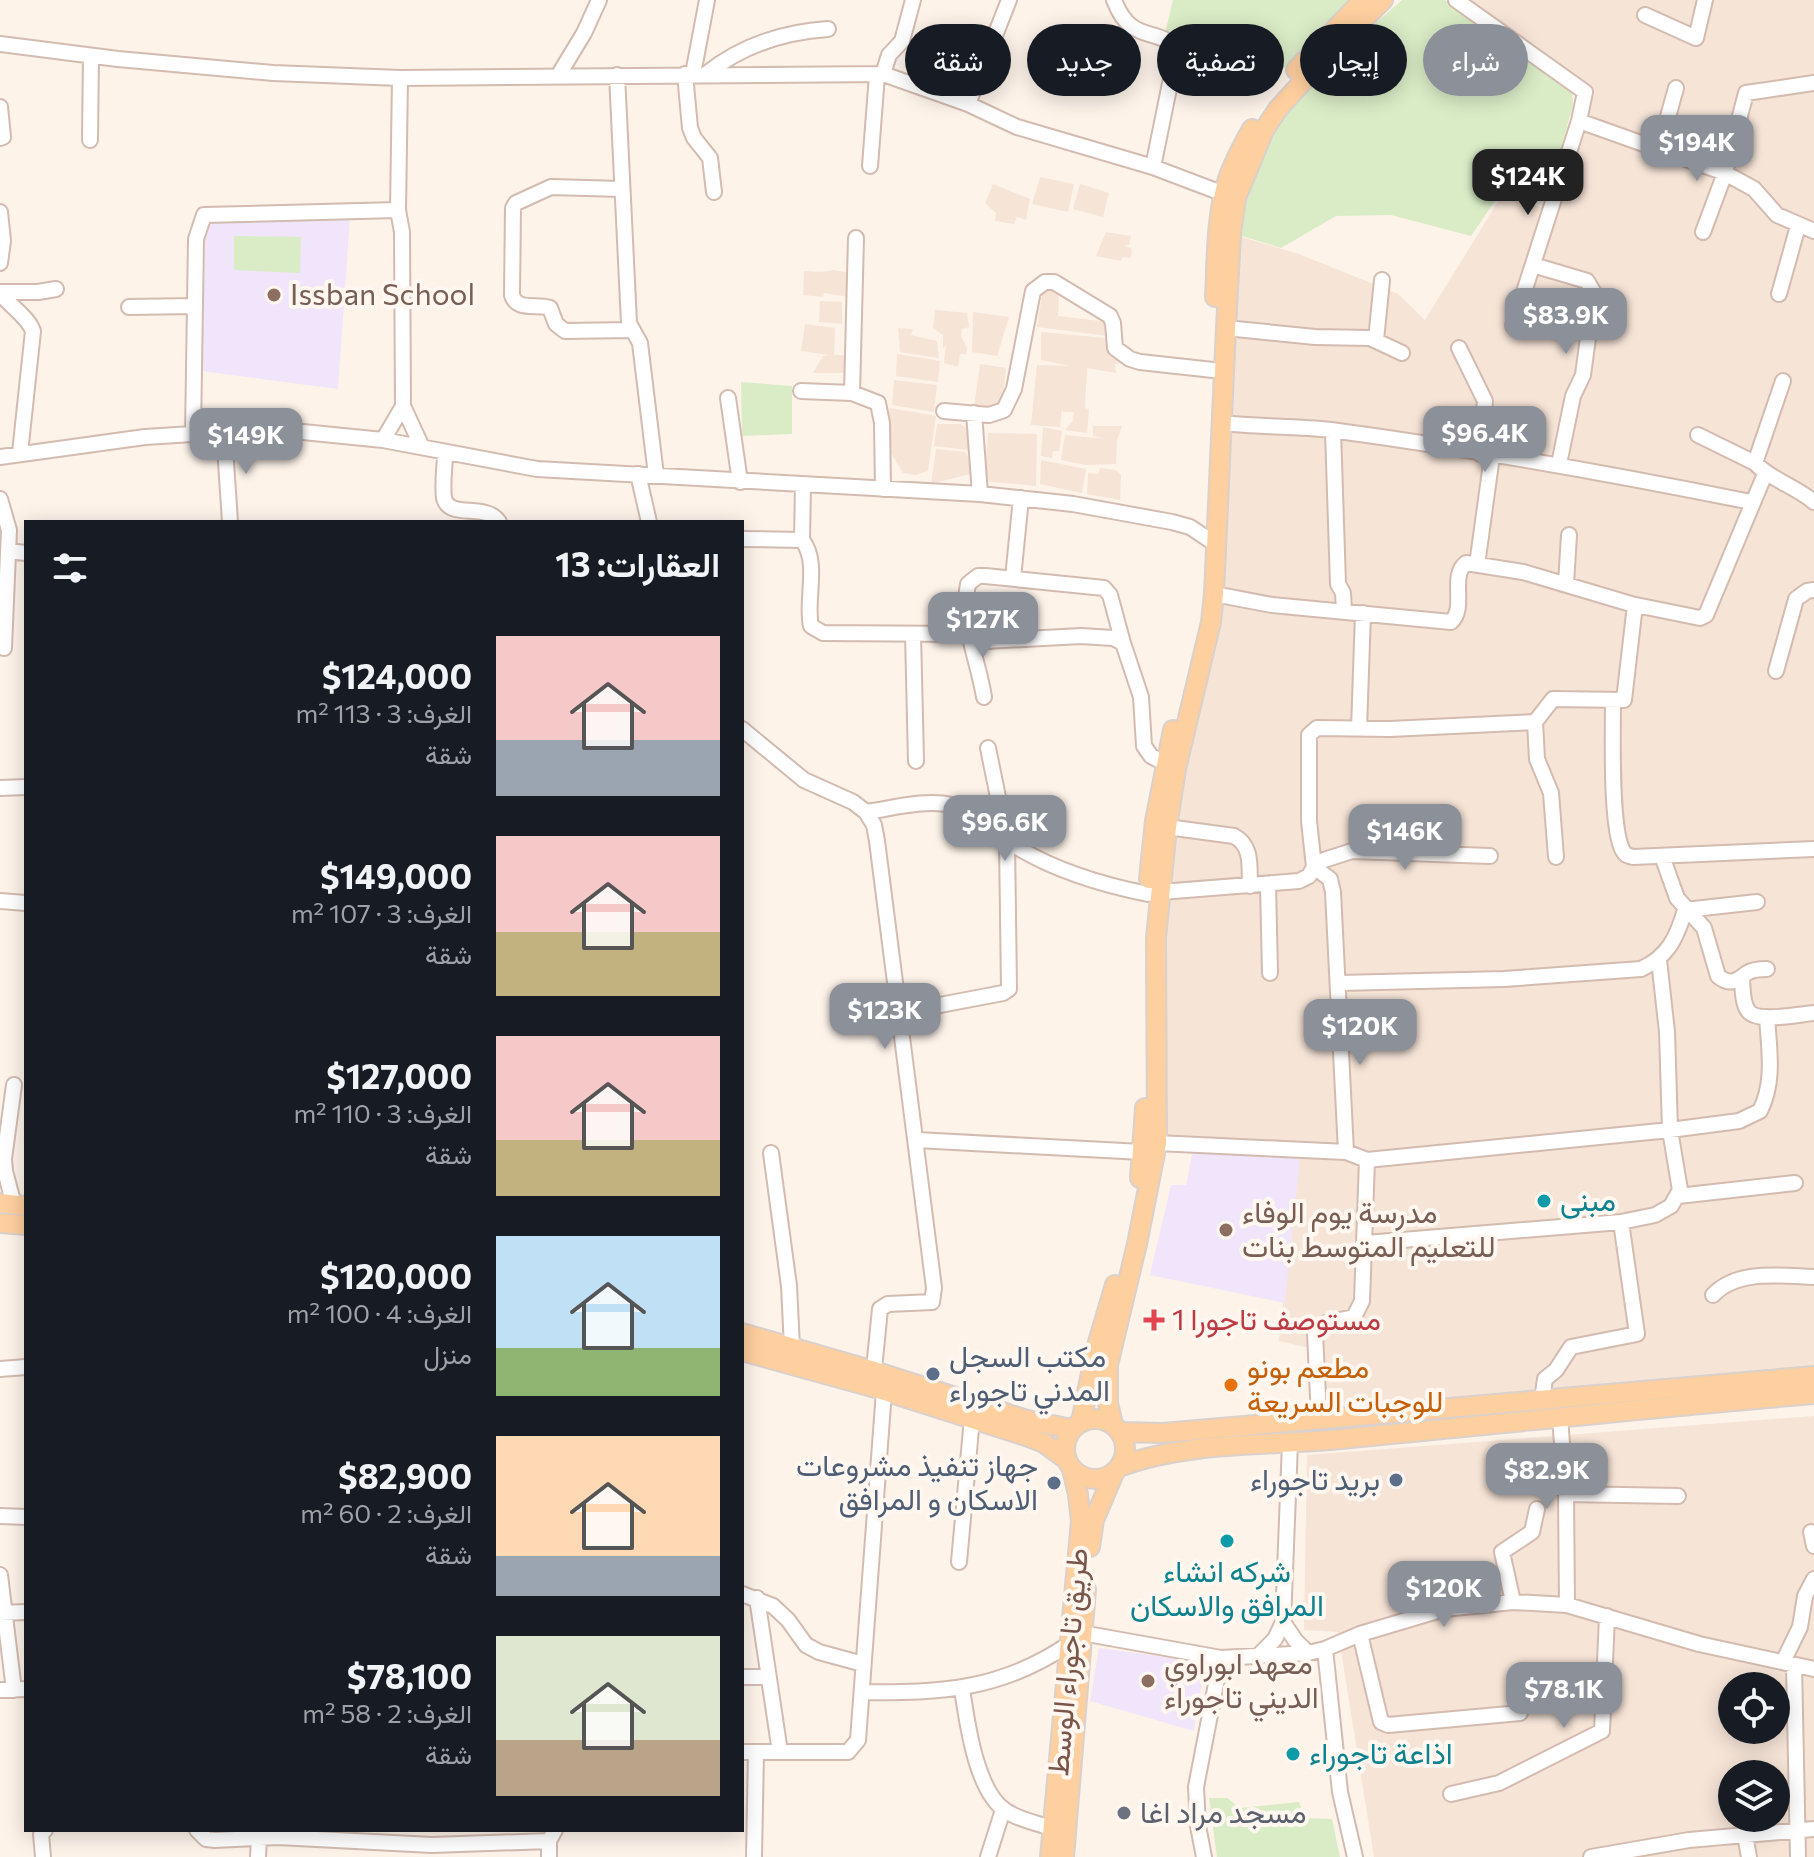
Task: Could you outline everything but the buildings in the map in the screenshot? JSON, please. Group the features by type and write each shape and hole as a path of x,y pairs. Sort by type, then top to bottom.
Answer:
{"main road":[{"path":"1343,24 1363,0"},
{"path":"1355,24 1383,0"},
{"path":"1154,893 1155,821 1211,622 1214,594 1211,541 1217,252 1234,163 1269,101 1300,72"},
{"path":"1116,1470 1125,1450 1108,1403 1108,1365 1139,1181 1150,1147 1145,1124 1144,933 1167,827 1170,766 1198,629 1211,541 1222,423 1230,196"},
{"path":"0,1223 24,1225"},
{"path":"1069,1464 1065,1449 1077,1426 1117,1301"},
{"path":"744,1334 792,1347 877,1383 1044,1443 1087,1479 1106,1477 1116,1470 1162,1454 1814,1394"},
{"path":"744,1351 1027,1420 1077,1426 1097,1419 1117,1429 1163,1433 1814,1376"},
{"name":"طريق تاجوراء الوسط","path":"1064,1857 1081,1521 1078,1495 1069,1464"},
{"name":"طريق تاجوراء الوسط","path":"1050,1857 1076,1638 1094,1520 1116,1470"}],"street":[{"path":"558,76 584,33 599,0"},
{"path":"707,0 690,128 710,158 714,192"},
{"path":"870,166 880,74 889,55 902,41 913,0"},
{"path":"968,104 1009,0"},
{"path":"1114,0 1122,18 1135,30 1170,43 1177,49 1153,167"},
{"path":"1456,0 1585,94 1513,326"},
{"path":"1645,15 1696,38 1705,0"},
{"path":"695,74 728,56 782,35 828,29"},
{"path":"0,44 273,73 400,78 880,74 968,104 1017,127 1153,167 1230,196"},
{"path":"90,140 91,56"},
{"path":"617,75 629,323 640,343 656,475"},
{"path":"400,78 398,210 402,232 403,406 422,447"},
{"path":"1703,232 1725,173 1746,93 1814,83"},
{"path":"1659,149 1676,88"},
{"path":"0,107 1,137"},
{"path":"1579,121 1725,173 1754,189 1771,210 1798,226 1814,231"},
{"path":"621,189 551,187 516,203 513,208 513,298 519,305 550,308 556,324 565,331 631,330"},
{"path":"193,434 196,239 202,218 207,213 398,210"},
{"path":"0,212 3,241 0,263"},
{"path":"1779,294 1798,226"},
{"path":"852,393 856,238"},
{"path":"1533,265 1587,281 1594,293 1583,375 1573,396 1559,464"},
{"path":"1376,340 1382,280"},
{"path":"944,411 996,414 1008,405 1014,389 1033,291 1045,282 1054,282 1110,316 1115,348 1130,359 1213,370"},
{"path":"0,293 56,289"},
{"path":"0,293 29,322 33,331 20,453"},
{"path":"129,307 194,306"},
{"path":"1226,328 1376,340 1402,353"},
{"path":"1459,348 1485,401 1486,455 1477,565"},
{"path":"1214,594 1272,605 1451,622 1457,614 1459,571 1466,563 1523,572 1635,605 1703,617 1751,502 1783,381"},
{"path":"801,391 852,393 874,400 879,406 883,489"},
{"path":"728,398 740,482"},
{"path":"383,440 403,406"},
{"path":"974,413 980,494"},
{"path":"1222,423 1333,431 1559,464 1751,502"},
{"path":"1333,431 1338,584 1343,593 1344,611"},
{"path":"0,457 145,437 224,432 303,432 383,440 537,469 1021,498 1129,512 1172,522 1211,541"},
{"path":"224,432 230,520"},
{"path":"1698,435 1796,488 1814,502"},
{"path":"445,452 444,497 448,505 455,510 488,512 497,520"},
{"path":"638,474 649,520"},
{"path":"803,485 802,540 807,546 809,617 815,630 823,633 969,636 996,641 1055,635 1081,636 1113,638 1123,643"},
{"path":"1013,578 1021,498"},
{"path":"0,499 9,530 4,648"},
{"path":"1566,584 1569,535"},
{"path":"744,539 802,540"},
{"path":"8,551 24,553"},
{"path":"984,697 979,665 966,625 968,584 978,576 1104,588 1110,595 1141,697 1144,746 1151,756 1170,766"},
{"path":"1776,671 1796,599 1814,590"},
{"path":"1556,857 1551,793 1537,759 1535,722 1553,699 1624,699 1635,605"},
{"path":"1359,729 1363,613"},
{"path":"913,634 916,761"},
{"path":"1613,701 1616,815 1621,849 1627,856 1814,849"},
{"path":"1346,1152 1339,983 1331,883 1314,867 1309,821 1309,735 1317,728 1535,722"},
{"path":"744,731 804,780 853,802 866,812 874,825 917,1140 934,1298 932,1302 888,1304 880,1309 863,1692 858,1740 848,1752 749,1752 754,1857"},
{"path":"898,1013 1003,993 1009,989 1007,841 988,748"},
{"path":"0,788 24,787"},
{"path":"866,812 933,803 952,805 965,810 1007,841 1055,867 1110,887 1154,893 1299,881 1332,856 1352,851 1490,856"},
{"path":"1167,827 1234,836 1243,841 1248,851 1250,886"},
{"path":"1662,856 1677,898 1704,928 1718,976 1728,981 1742,980 1751,971 1767,969"},
{"path":"1268,885 1270,973"},
{"path":"1,900 24,903"},
{"path":"1685,910 1757,902"},
{"path":"1339,983 1504,979 1641,969 1659,960 1673,943 1685,910"},
{"path":"1366,1243 1621,1222 1655,1215 1671,1206 1680,1190 1670,1130 1667,1032 1659,960"},
{"path":"1742,980 1749,1012 1767,1017 1814,1013"},
{"path":"917,1140 1346,1152 1367,1160 1739,1121 1760,1111 1770,1081 1767,1017"},
{"path":"13,1205 4,1159 14,1085"},
{"path":"771,1153 789,1286 792,1347"},
{"path":"1319,1418 1315,1333 1325,1323 1350,1319 1361,1307 1367,1160"},
{"path":"1678,1196 1795,1183"},
{"path":"1542,1400 1545,1379 1556,1370 1571,1347 1637,1334 1621,1222"},
{"path":"1713,1295 1724,1283 1750,1277 1814,1277"},
{"path":"0,1369 24,1367"},
{"path":"959,1562 972,1418"},
{"path":"1560,1418 1566,1494 1567,1605"},
{"path":"1259,1655 1275,1639 1283,1622 1290,1443"},
{"path":"1566,1494 1678,1496"},
{"path":"1513,1602 1502,1552 1532,1532 1537,1509"},
{"path":"0,1516 24,1517"},
{"path":"0,1575 13,1690"},
{"path":"1798,1857 1788,1664 1800,1627 1805,1596 1814,1579"},
{"path":"749,1596 773,1606 788,1620 806,1645 819,1652 863,1664"},
{"path":"749,1596 768,1677 780,1752"},
{"path":"863,1692 917,1693 962,1689 1008,1677 1031,1667 1076,1638 1221,1658 1308,1653 1444,1609 1513,1602 1567,1605 1699,1644 1814,1669"},
{"path":"3,1613 24,1612"},
{"path":"1451,1794 1499,1783 1602,1731 1607,1616"},
{"path":"1283,1622 1308,1653"},
{"path":"1360,1634 1381,1722 1388,1725 1520,1713"},
{"path":"1325,1649 1340,1792 1355,1857"},
{"path":"1204,1857 1198,1826 1196,1787 1221,1658"},
{"path":"744,1677 768,1677"},
{"path":"962,1689 969,1733 984,1781 1003,1810 1053,1829"},
{"path":"988,1857 1003,1810"},
{"path":"1591,1857 1621,1855 1689,1840 1814,1829"},
{"path":"43,1832 43,1857"},
{"path":"199,1832 206,1839 215,1840 278,1833 375,1841 431,1837 552,1836 549,1857"},
{"path":"1745,1835 1749,1857"},
{"path":"258,1857 259,1837"},
{"path":"375,1841 377,1857"}],"shaded area":[{"path":"1456,0 1814,0 1814,1376 1319,1418 1314,1349 1279,1341 1300,1150 1157,1143 1156,938 1200,670 1231,234 1299,254 1398,294 1425,320 1502,195 1550,210 1585,94 1528,52 1528,24 1489,24"},
{"path":"1040,177 1074,184 1068,212 1032,204"},
{"path":"993,184 1030,199 1026,220 1017,217 1014,224 995,221 996,213 985,203"},
{"path":"1080,184 1109,193 1103,217 1073,209"},
{"name":"Issban School","path":"206,218 350,218 338,389 202,371"},
{"path":"1106,232 1131,236 1129,245 1123,245 1132,249 1131,258 1122,257 1121,261 1096,256"},
{"path":"804,271 851,273 850,297 824,293 823,297 803,295"},
{"path":"1043,289 1059,291 1058,316 1109,322 1108,336 1037,327"},
{"path":"820,301 842,302 842,324 819,322"},
{"path":"935,310 967,313 969,327 962,329 961,336 967,348 966,354 960,354 958,367 944,363 946,345 943,349 943,335 933,328"},
{"path":"973,312 1009,317 997,356 972,352"},
{"path":"805,324 835,328 834,355 844,355 844,373 813,373 823,356 829,355 801,351"},
{"path":"898,328 913,329 911,335 937,341 939,358 900,352"},
{"path":"1041,332 1106,338 1113,355 1121,355 1123,363 1115,364 1116,373 1087,368 1087,433 1065,430 1073,421 1074,412 1063,412 1062,409 1060,427 1031,425 1037,365 1070,366 1041,360"},
{"path":"897,354 940,361 938,382 896,376"},
{"path":"980,364 1006,368 1002,407 974,407"},
{"path":"894,380 937,385 934,412 892,405"},
{"path":"890,408 936,416 928,471 916,475 903,473 891,453 886,419"},
{"path":"937,424 961,424 975,435 969,450 934,446"},
{"path":"1093,426 1122,426 1117,440 1116,464 1086,465 1061,460 1065,435 1107,439 1093,436"},
{"path":"1043,427 1062,431 1059,451 1053,451 1052,458 1041,456"},
{"path":"988,433 1037,434 1036,486 984,481"},
{"path":"936,449 966,452 974,473 931,484"},
{"path":"1041,460 1086,469 1082,493 1040,484"},
{"path":"1100,468 1116,470 1121,475 1120,500 1087,494 1088,473 1098,474"},
{"name":"مدرسة يوم الوفاء للتعليم المتوسط بنات","path":"1193,1150 1300,1158 1285,1303 1150,1275 1171,1185 1186,1185"},
{"path":"1814,1416 1814,1857 1374,1857 1338,1632 1304,1630 1307,1455"},
{"name":"معهد ابوراوي الديني تاجوراء","path":"1099,1648 1205,1662 1194,1731 1090,1701"}],"green space":[{"path":"1173,0 1352,0 1328,24 1300,24 1300,52 1284,68 1284,24 1167,24"},
{"path":"1402,0 1445,0 1478,24 1423,24 1423,96 1528,96 1528,59 1572,91 1573,105 1547,199 1504,188 1471,236 1391,215 1336,216 1281,248 1242,236 1249,188 1260,159 1274,132 1302,96 1407,96 1407,24 1374,24"},
{"path":"234,236 301,237 300,273 234,270"},
{"path":"741,382 792,386 792,434 742,436"},
{"path":"1209,1798 1227,1798 1240,1808 1299,1802 1305,1818 1332,1819 1340,1857 1217,1857"}],"place":[{"name":"Issban School","path":"274,295"},
{"name":"مبنى","path":"1544,1201"},
{"name":"مدرسة يوم الوفاء للتعليم المتوسط بنات","path":"1226,1230"},
{"name":"مستوصف تاجورا 1","path":"1154,1320"},
{"name":"مكتب السجل المدني تاجوراء","path":"933,1374"},
{"name":"مطعم بونو للوجبات السريعة","path":"1231,1385"},
{"name":"بريد تاجوراء","path":"1396,1480"},
{"name":"جهاز تنفيذ مشروعات الاسكان و المرافق","path":"1054,1483"},
{"name":"شركه انشاء المرافق والاسكان","path":"1227,1541"},
{"name":"معهد ابوراوي الديني تاجوراء","path":"1148,1681"},
{"name":"اذاعة تاجوراء","path":"1293,1754"},
{"name":"مسجد مراد اغا","path":"1124,1813"}]}
